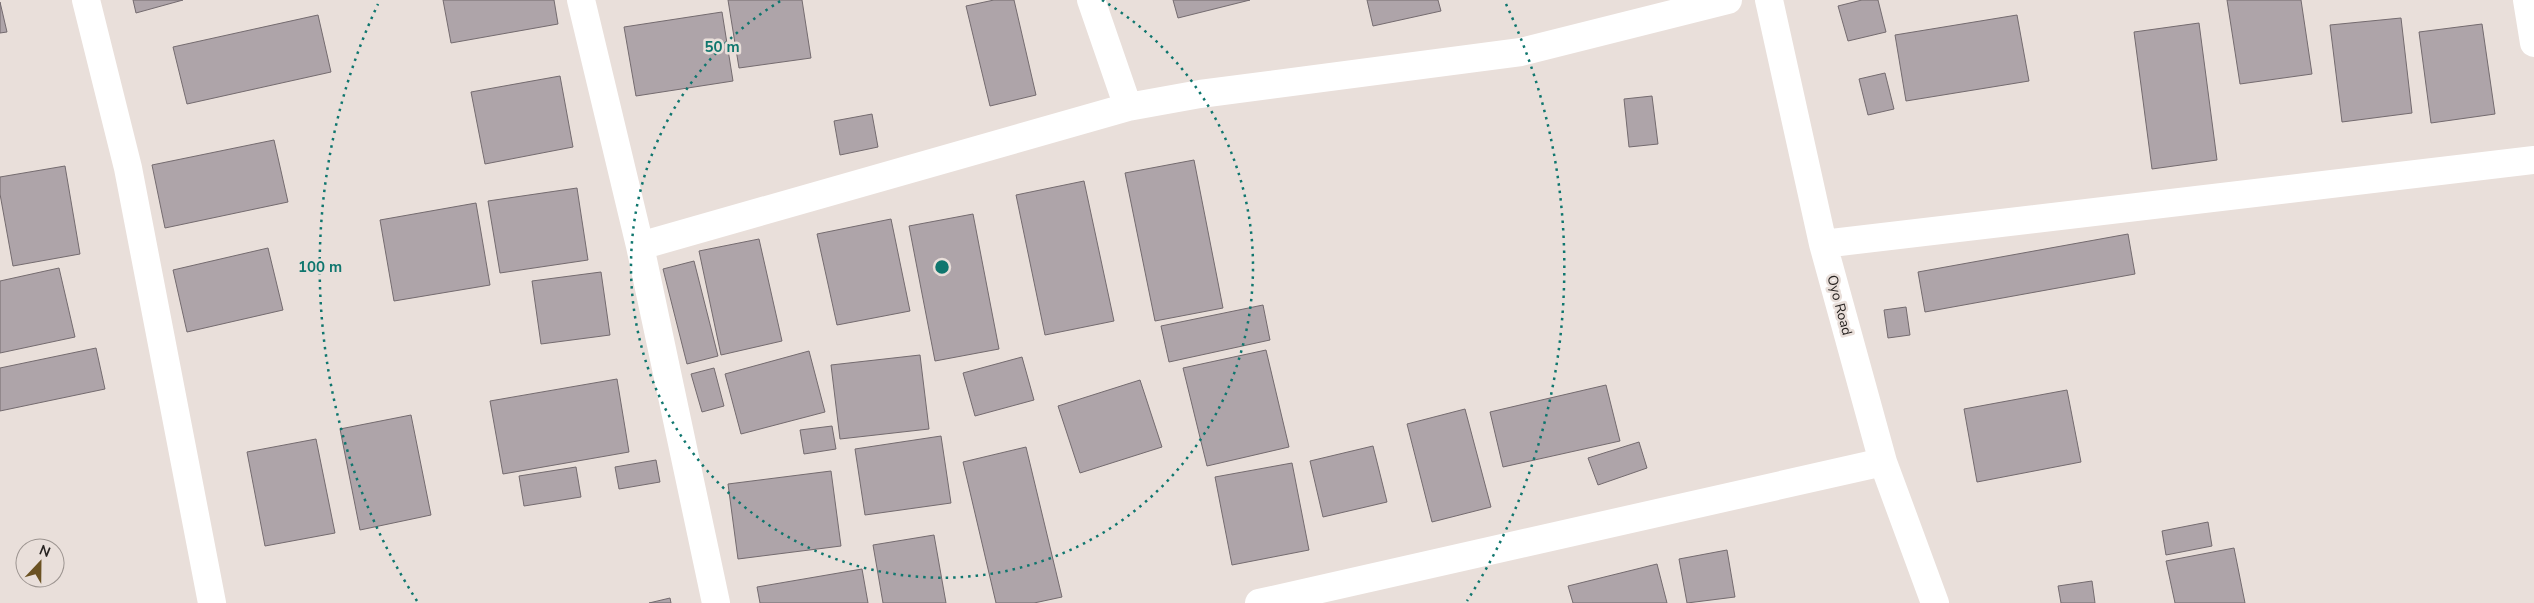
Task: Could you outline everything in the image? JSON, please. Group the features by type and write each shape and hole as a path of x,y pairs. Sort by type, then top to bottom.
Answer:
{"street":[{"path":"86,0 128,168 212,603"},
{"path":"582,0 640,246 716,603"},
{"path":"1091,0 1128,107"},
{"path":"640,246 1128,107 1200,94 1521,52 1635,11 1728,0"},
{"name":"Oyo Road","path":"1769,0 1823,244 1883,462 1935,603"},
{"path":"2527,0 2534,43"},
{"path":"1823,244 2534,160"},
{"path":"1259,603 1883,462"}],"building":[{"path":"133,0 183,0 136,13"},
{"path":"443,0 554,0 558,24 451,43"},
{"path":"728,0 802,0 811,58 739,68"},
{"path":"994,0 1014,0 1036,95 990,106 966,6"},
{"path":"1173,0 1250,0 1178,18"},
{"path":"1367,0 1438,0 1441,11 1373,26"},
{"path":"1862,0 1878,0 1886,32 1848,41 1838,6"},
{"path":"2227,0 2301,0 2312,74 2240,84"},
{"path":"0,2 7,32 0,33"},
{"path":"722,12 733,81 636,96 624,27"},
{"path":"318,15 331,72 187,104 173,47"},
{"path":"2017,15 2029,81 1906,101 1895,35"},
{"path":"2401,18 2412,113 2342,122 2330,25"},
{"path":"2199,23 2217,160 2152,169 2134,32"},
{"path":"2482,24 2495,114 2431,123 2419,32"},
{"path":"1885,73 1894,109 1868,115 1859,79"},
{"path":"560,76 573,147 485,164 471,92"},
{"path":"1652,96 1658,144 1629,147 1624,99"},
{"path":"872,114 878,147 840,155 834,121"},
{"path":"274,140 288,202 165,228 152,165"},
{"path":"1194,160 1223,308 1155,321 1125,173"},
{"path":"65,166 80,254 13,266 0,194 0,177"},
{"path":"1084,181 1114,321 1045,335 1016,195"},
{"path":"577,188 588,260 500,273 488,201"},
{"path":"476,203 490,285 394,301 380,220"},
{"path":"973,214 999,349 935,361 909,226"},
{"path":"891,219 910,311 837,325 817,234"},
{"path":"2128,234 2135,274 1925,312 1918,272"},
{"path":"759,239 782,341 721,355 699,251"},
{"path":"268,248 283,310 187,332 173,270"},
{"path":"694,261 718,356 687,364 663,269"},
{"path":"59,268 75,337 0,353 0,281"},
{"path":"601,272 610,335 541,344 532,281"},
{"path":"1263,305 1270,340 1169,362 1161,326"},
{"path":"1906,307 1910,335 1888,338 1884,310"},
{"path":"96,348 105,389 0,411 0,368"},
{"path":"1266,350 1289,447 1207,466 1183,368"},
{"path":"809,351 825,412 741,434 725,374"},
{"path":"920,355 929,429 840,439 831,365"},
{"path":"1022,357 1034,400 975,416 963,373"},
{"path":"714,368 724,406 702,412 691,374"},
{"path":"617,379 629,452 503,474 490,401"},
{"path":"1140,380 1162,447 1080,473 1058,406"},
{"path":"1606,385 1620,441 1503,467 1490,412"},
{"path":"2067,390 2081,462 1977,482 1964,409"},
{"path":"1465,409 1491,507 1432,522 1407,424"},
{"path":"411,415 431,515 360,530 340,429"},
{"path":"832,426 836,449 804,454 800,430"},
{"path":"941,436 951,503 865,515 855,449"},
{"path":"316,439 335,533 265,546 247,452"},
{"path":"1639,442 1647,468 1598,485 1588,458"},
{"path":"1373,446 1387,502 1323,517 1310,461"},
{"path":"1026,447 1062,597 1034,603 996,603 963,462"},
{"path":"656,460 660,482 619,489 615,467"},
{"path":"1292,463 1309,550 1232,565 1215,477"},
{"path":"576,467 581,497 524,506 519,476"},
{"path":"831,471 841,546 738,559 728,484"},
{"path":"2208,522 2212,546 2166,555 2162,531"},
{"path":"934,535 946,603 883,603 873,545"},
{"path":"2234,548 2245,603 2175,603 2166,561"},
{"path":"1727,550 1735,597 1687,603 1679,559"},
{"path":"1657,564 1667,603 1573,603 1568,586"},
{"path":"862,569 868,603 760,603 757,587"},
{"path":"2092,581 2095,603 2061,603 2058,586"},
{"path":"670,598 671,603 649,603"}]}
